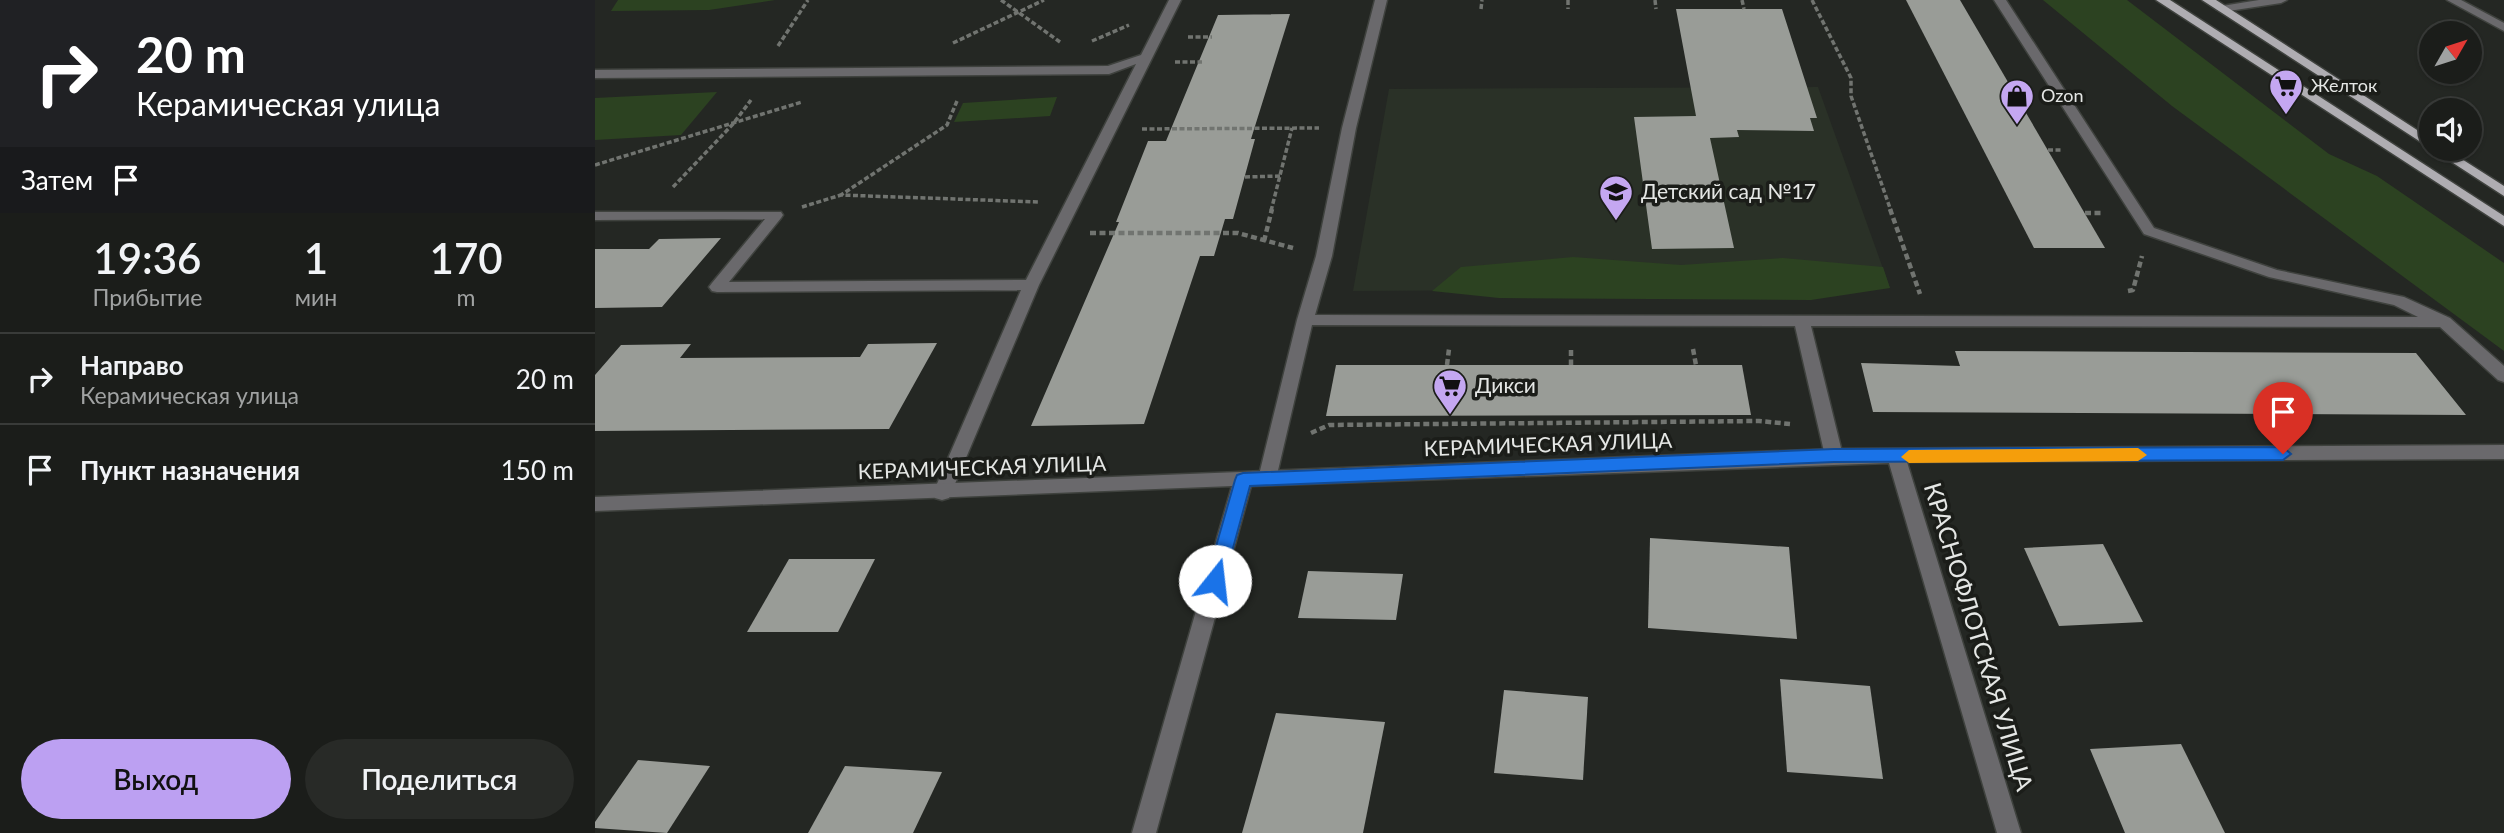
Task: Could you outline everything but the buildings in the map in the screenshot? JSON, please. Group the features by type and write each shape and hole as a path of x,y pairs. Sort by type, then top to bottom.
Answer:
{"main road":[{"path":"2162,0 2504,222"},
{"path":"2215,3 2419,137"},
{"path":"2456,161 2504,192"}],"street":[{"path":"941,493 1031,285 1174,0"},
{"path":"1267,479 1305,320 1324,256 1349,128 1381,0"},
{"path":"2000,0 2149,232 2274,274 2398,301 2444,322 2504,376"},
{"path":"2215,3 2281,0"},
{"path":"2453,0 2504,28"},
{"path":"595,74 1109,70 1146,57"},
{"path":"595,216 776,215"},
{"path":"776,215 717,287 1031,285"},
{"path":"1305,320 2444,322"},
{"path":"1803,321 1834,456"},
{"name":"КЕРАМИЧЕСКАЯ УЛИЦА","path":"595,504 941,493 1834,456 2504,452"},
{"name":"КРАСНОФЛОТСКАЯ УЛИЦА","path":"1896,457 2008,833"},
{"path":"1145,833 1243,480"}],"path":[{"path":"646,216 733,124 756,93 761,73 809,0"},
{"path":"1001,0 1061,42"},
{"path":"949,45 1044,0"},
{"path":"1481,9 1482,0"},
{"path":"1568,0 1568,9"},
{"path":"1655,0 1656,9"},
{"path":"1742,0 1744,9"},
{"path":"1812,0 1851,78 1851,96 1930,321"},
{"path":"595,165 812,98"},
{"path":"776,215 841,195 947,125 955,101 969,100"},
{"path":"1263,240 1292,128"},
{"path":"1110,129 1349,128"},
{"path":"1245,177 1280,176"},
{"path":"841,195 1073,203"},
{"path":"1057,233 1238,233 1324,256"}],"shaded area":[{"name":"Детский сад №17","path":"1818,87 1890,288 1353,291 1389,89"}],"green space":[{"path":"618,0 775,0 709,10 611,11"},
{"path":"2043,0 2127,0 2329,154 2377,176 2504,263 2504,351 2172,106"},
{"path":"717,92 681,135 595,140 595,98"},
{"path":"1057,97 1050,116 954,122 963,103"},
{"path":"1573,257 1681,265 1783,258 1883,267 1890,288 1811,300 1499,298 1432,291 1461,267"}],"slow traffic":[{"path":"1909,457 2138,455"}],"place":[{"name":"Желток","path":"2286,116"},
{"name":"Ozon","path":"2017,126"},
{"name":"Детский сад №17","path":"1616,222"},
{"name":"Дикси","path":"1450,416"}],"route":[{"path":"1215,581 1243,480 1834,456 2283,454"}]}
